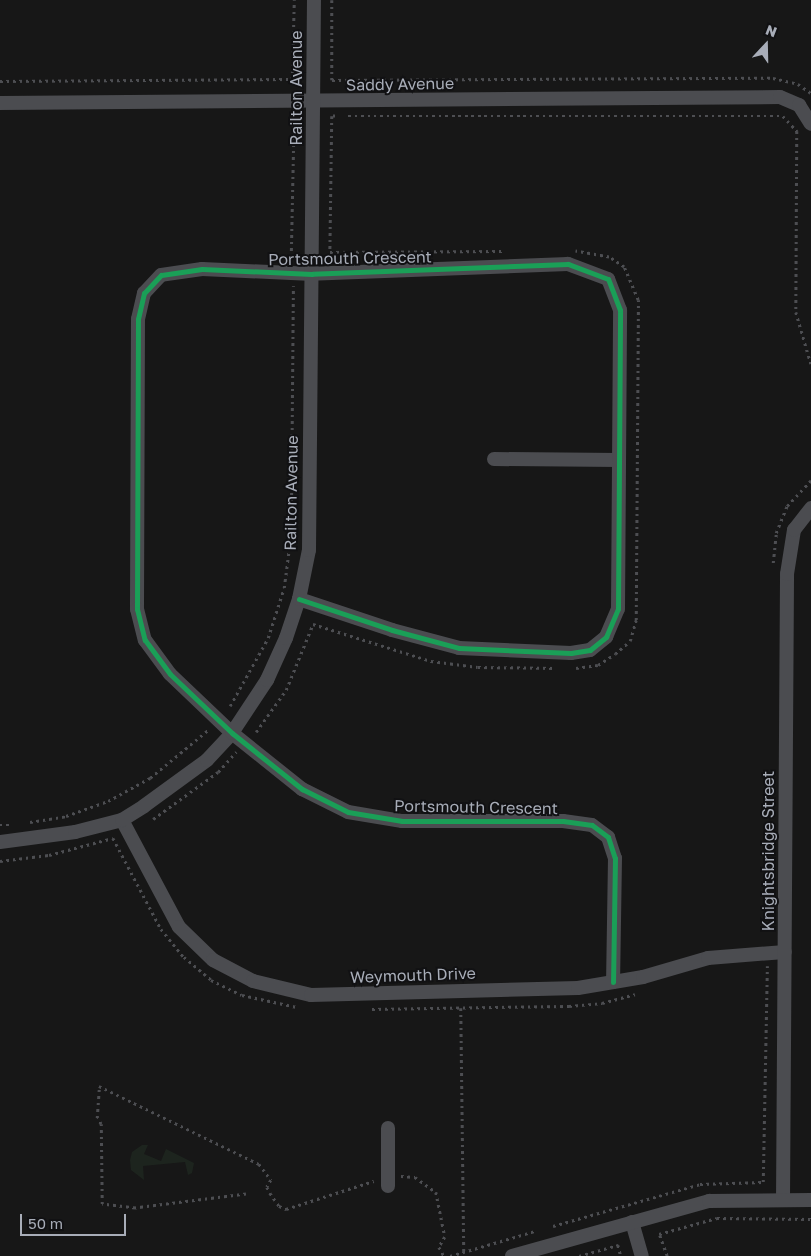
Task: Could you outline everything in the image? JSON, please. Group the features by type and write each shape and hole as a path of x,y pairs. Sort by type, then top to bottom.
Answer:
{"street":[{"name":"Railton Avenue","path":"0,842 75,832 122,820 207,760 232,733 266,680 286,638 299,599 309,550 314,0"},
{"name":"Saddy Avenue","path":"0,103 314,103 780,97 799,105 811,124"},
{"name":"Portsmouth Crescent","path":"299,599 392,630 459,648 571,653 590,650 606,637 618,608 620,310 608,279 568,264 312,274 202,269 160,275 144,293 138,319 137,609 145,640 170,674 232,733 302,789 348,812 402,821 562,821 592,825 608,837 615,858 613,982"},
{"path":"494,458 619,460"},
{"name":"Knightsbridge Street","path":"783,1200 787,574 794,530 811,508"},
{"name":"Weymouth Drive","path":"122,820 179,927 213,960 253,981 311,995 578,988 613,982 708,958 785,952"},
{"path":"388,1128 388,1186"},
{"path":"512,1256 709,1201 811,1200"},
{"path":"632,1222 642,1256"}],"path":[{"path":"0,81 292,79 294,0"},
{"path":"332,0 332,80 773,78 798,84 811,93"},
{"path":"284,115 294,115 291,257"},
{"path":"507,251 330,252 332,116 782,116 797,131 796,312 811,364"},
{"path":"566,251 586,251 616,262 624,267 632,282 638,300 636,620 630,640 615,654 598,665 568,668"},
{"path":"230,706 268,638 284,588 291,534 293,280"},
{"path":"256,732 286,690 314,624 431,661 478,667 558,668"},
{"path":"23,824 66,816 108,801 150,778 187,751 213,725"},
{"path":"149,821 218,772 240,748"},
{"path":"0,825 14,825"},
{"path":"0,861 49,856 113,838 161,929 184,957 211,980 242,996 301,1008"},
{"path":"553,1226 700,1184 763,1182 768,966 758,967"},
{"path":"366,1009 602,1003 639,992"},
{"path":"461,1008 464,1252"},
{"path":"246,1194 135,1208 102,1204 102,1124 97,1118 99,1086 259,1164 271,1180 267,1187 270,1193 279,1206 286,1209 373,1182 378,1176"},
{"path":"399,1175 415,1177 436,1192 445,1237 439,1247 444,1256"},
{"path":"667,1256 660,1234 717,1218 811,1219"},
{"path":"450,1256 535,1232"},
{"path":"579,1256 618,1245 622,1241"},
{"path":"618,1245 621,1256"}],"shaded area":[{"path":"142,1145 148,1145 144,1154 161,1161 166,1149 194,1163 192,1173 188,1175 185,1162 143,1166 144,1180 131,1170 130,1160 132,1152"}],"cycle path":[{"path":"299,599 392,630 459,648 571,653 590,650 606,637 618,609 620,310 608,279 568,264 312,274 202,269 161,275 144,293 138,319 137,609 145,640 170,674 232,733 302,789 348,812 402,821 563,821 592,825 608,837 615,858 613,982"}]}
